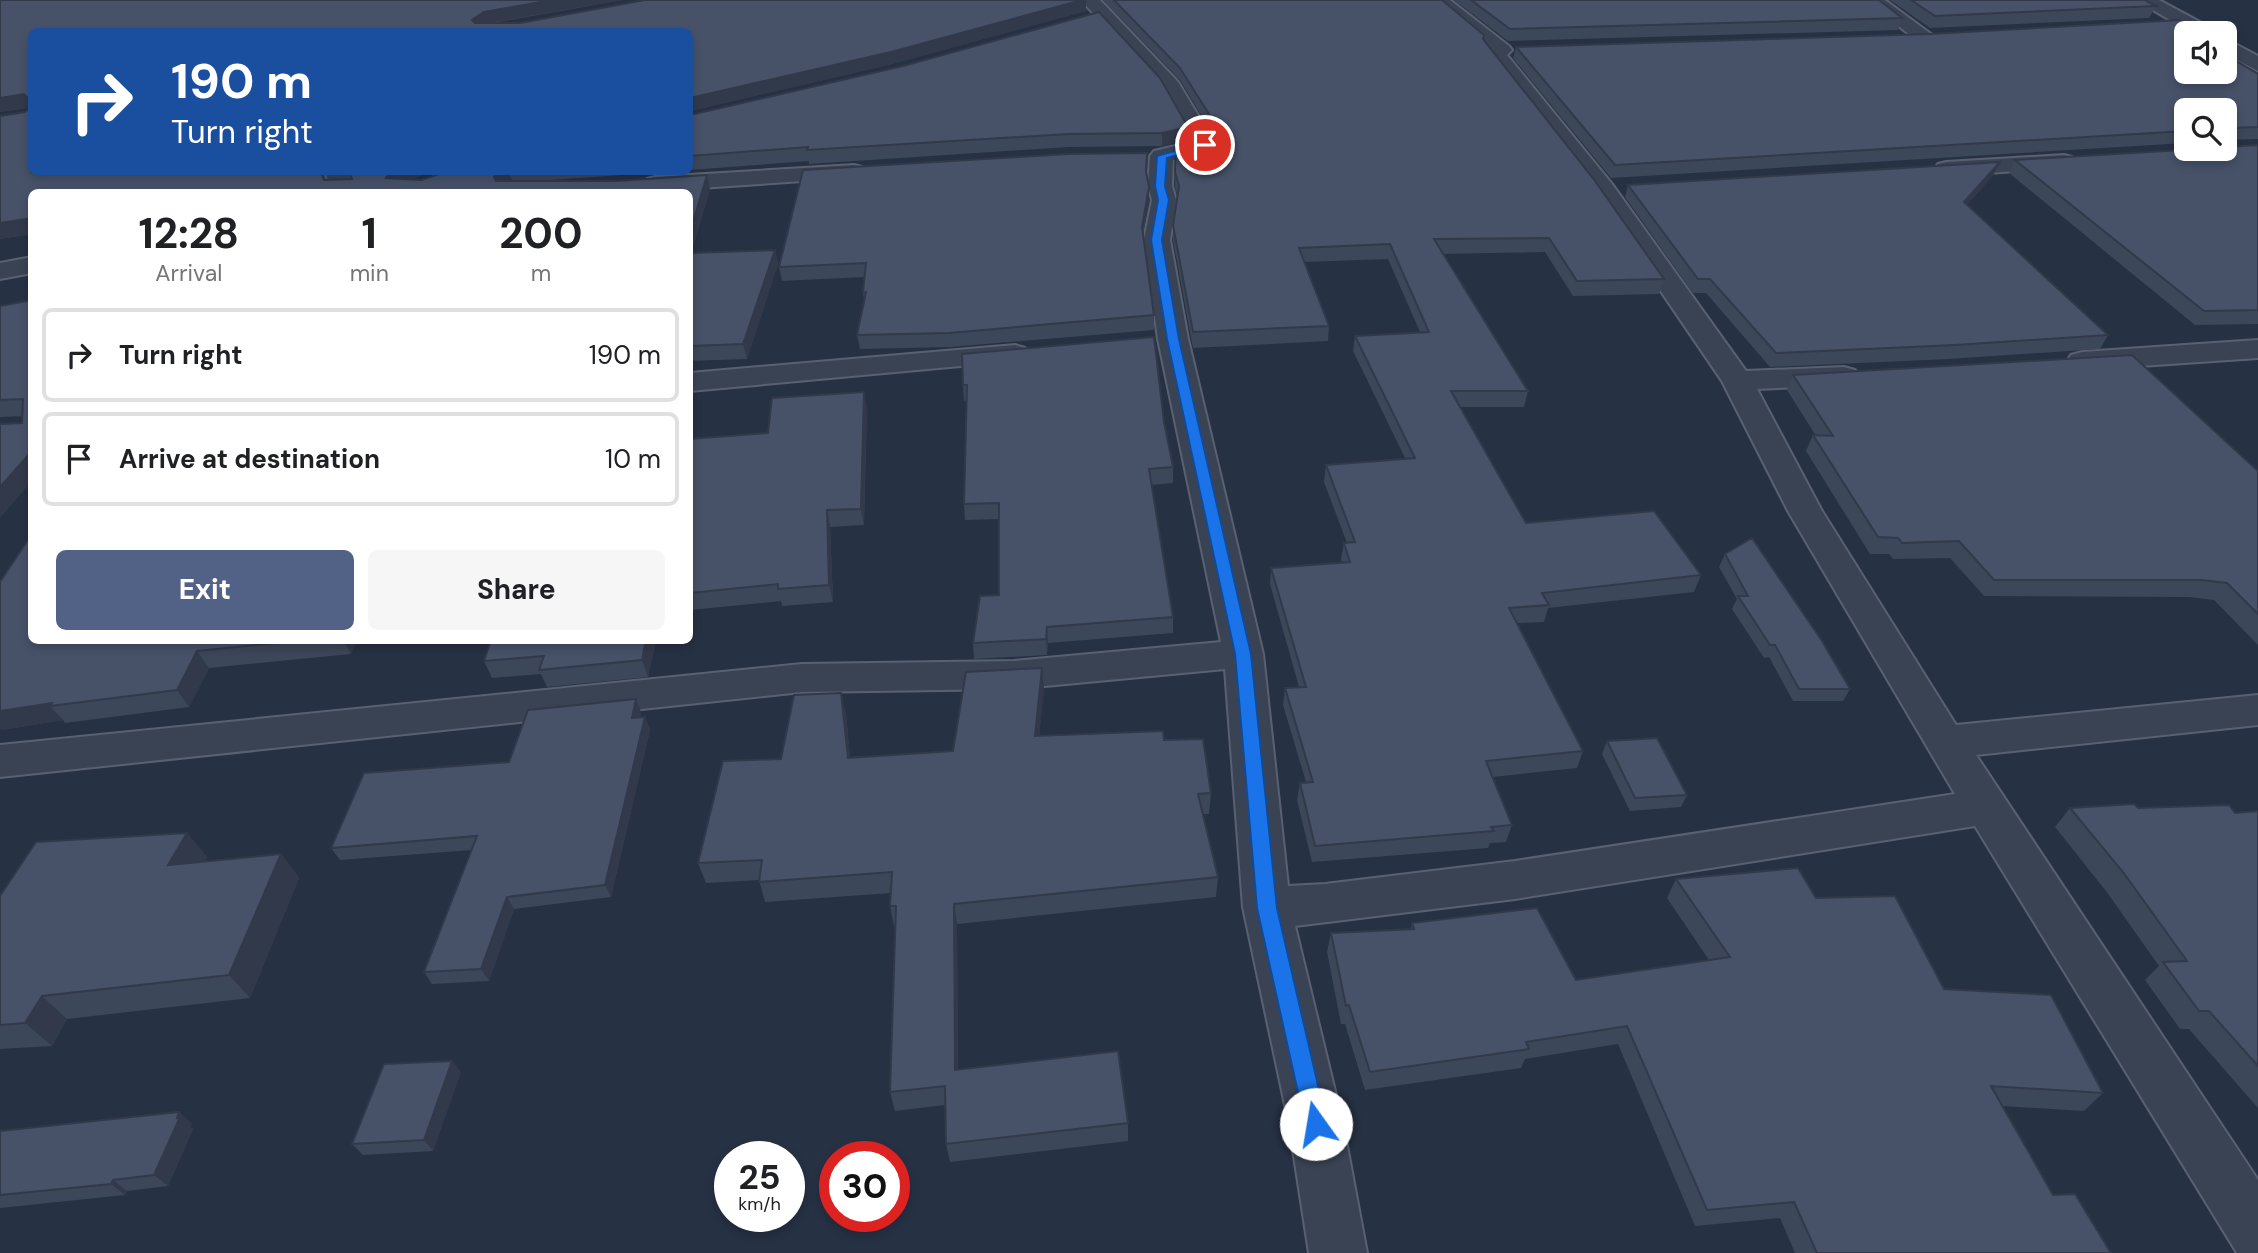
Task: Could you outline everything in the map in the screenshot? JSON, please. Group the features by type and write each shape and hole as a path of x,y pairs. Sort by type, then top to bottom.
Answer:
{"street":[{"path":"1439,0 1508,50 1493,50 1616,188 1737,381 1805,511 1945,742 2258,1232"},
{"path":"1873,0 1932,37 1898,38"},
{"path":"2145,0 2186,21"},
{"path":"1091,12 1171,86 1205,145 1149,156 1164,200 1157,240 1160,340 1243,654 1267,908 1316,1124 1338,1253"},
{"path":"2147,24 2174,23"},
{"path":"2237,52 2258,65"},
{"path":"1922,170 2080,160"},
{"path":"637,185 870,171"},
{"path":"0,271 28,266"},
{"path":"2056,363 2258,349"},
{"path":"693,382 1040,352"},
{"path":"1737,381 1869,375"},
{"path":"0,761 802,678 1014,674 1243,654"},
{"path":"1945,742 2258,710"},
{"path":"1267,908 1325,904 1515,880 1986,807"}],"building":[{"path":"0,0 552,0 484,12 472,20 475,23 520,23 645,0 1082,0 891,52 693,97 693,28 28,28 28,175 322,175 324,180 352,179 350,175 388,175 386,178 421,180 436,175 496,175 496,181 616,181 707,175 693,222 693,189 28,189 28,219 0,223 0,116 25,112 27,97 24,94 0,98"},
{"path":"1114,0 1442,0 1484,35 1483,39 1595,181 1664,279 1577,281 1549,238 1434,239 1528,391 1451,391 1526,523 1654,511 1701,575 1542,593 1549,605 1509,608 1583,751 1486,761 1512,825 1491,827 1494,831 1315,846 1300,783 1313,782 1285,688 1306,687 1271,568 1350,562 1344,543 1355,542 1326,465 1415,458 1355,336 1429,332 1390,244 1299,248 1329,326 1193,332 1173,225 1179,186 1175,172 1176,148 1214,139 1219,130 1180,68"},
{"path":"1471,0 1879,0 1902,18 1510,29"},
{"path":"1911,0 2145,0 2156,6 1935,16"},
{"path":"1099,12 1160,78 1188,127 1162,133 1069,134 807,150 808,147 693,156 693,114 903,66"},
{"path":"2180,20 2174,21 2174,84 2237,84 2237,62 2258,74 2258,127 2237,128 2237,98 2174,98 2174,132 1615,165 1516,47 1930,34"},
{"path":"2258,145 2258,310 2204,311 2015,160 2174,150 2174,161 2237,161 2237,146"},
{"path":"1147,153 1146,172 1149,187 1142,227 1154,315 949,333 857,335 866,292 863,292 866,263 779,267 803,170 1069,154"},
{"path":"2000,162 1964,202 2108,335 1776,353 1710,279 1698,279 1628,185"},
{"path":"775,250 743,344 693,346 693,253"},
{"path":"28,301 28,456 0,487 0,424 22,423 23,399 0,400 0,306"},
{"path":"1154,337 1164,422 1173,467 1149,469 1173,617 1047,627 1046,639 973,643 980,596 999,595 999,503 964,504 967,385 963,385 962,354"},
{"path":"2132,355 2258,471 2258,614 2227,583 2202,580 1994,580 1959,541 1902,543 1898,538 1878,537 1813,435 1833,436 1793,375"},
{"path":"864,392 861,509 827,510 829,585 778,589 778,584 693,593 693,439 768,433 772,398"},
{"path":"1752,538 1822,641 1850,689 1799,689 1775,645 1770,645 1738,596 1748,596 1725,554"},
{"path":"28,540 28,644 266,644 197,651 177,690 0,711 0,582"},
{"path":"490,644 645,644 642,660 539,670 544,656 484,661"},
{"path":"1042,668 1035,736 1163,731 1164,740 1203,739 1211,793 1198,794 1218,877 954,904 955,1070 1118,1051 1128,1123 946,1144 945,1086 890,1092 896,906 890,906 892,872 759,882 762,860 698,863 723,761 781,759 794,695 841,693 848,758 953,751 966,672"},
{"path":"636,699 632,718 645,717 605,885 507,897 481,969 424,972 477,836 331,848 364,773 509,762 528,710"},
{"path":"1657,738 1687,795 1635,798 1607,741"},
{"path":"2134,804 2138,808 2229,805 2235,813 2258,811 2258,1066 2209,1011 2199,1011 2163,962 2187,961 2123,872 2070,808"},
{"path":"187,833 168,865 281,854 229,975 42,996 25,1023 0,1025 0,896 36,842"},
{"path":"1798,868 1816,898 1895,896 1944,989 2051,995 2103,1093 1991,1086 2053,1195 2075,1194 2111,1253 1817,1253 1794,1202 1707,1210 1627,1026 1526,1042 1529,1049 1370,1072 1349,1005 1346,1006 1331,933 1414,929 1412,923 1537,908 1576,980 1730,957 1676,879"},
{"path":"452,1061 424,1140 352,1144 384,1064"},
{"path":"179,1112 177,1118 180,1117 154,1175 113,1180 111,1184 0,1195 0,1131"}],"route":[{"path":"1205,145 1162,156 1160,186 1164,200 1157,240 1173,339 1243,654 1267,908 1316,1124"}]}
